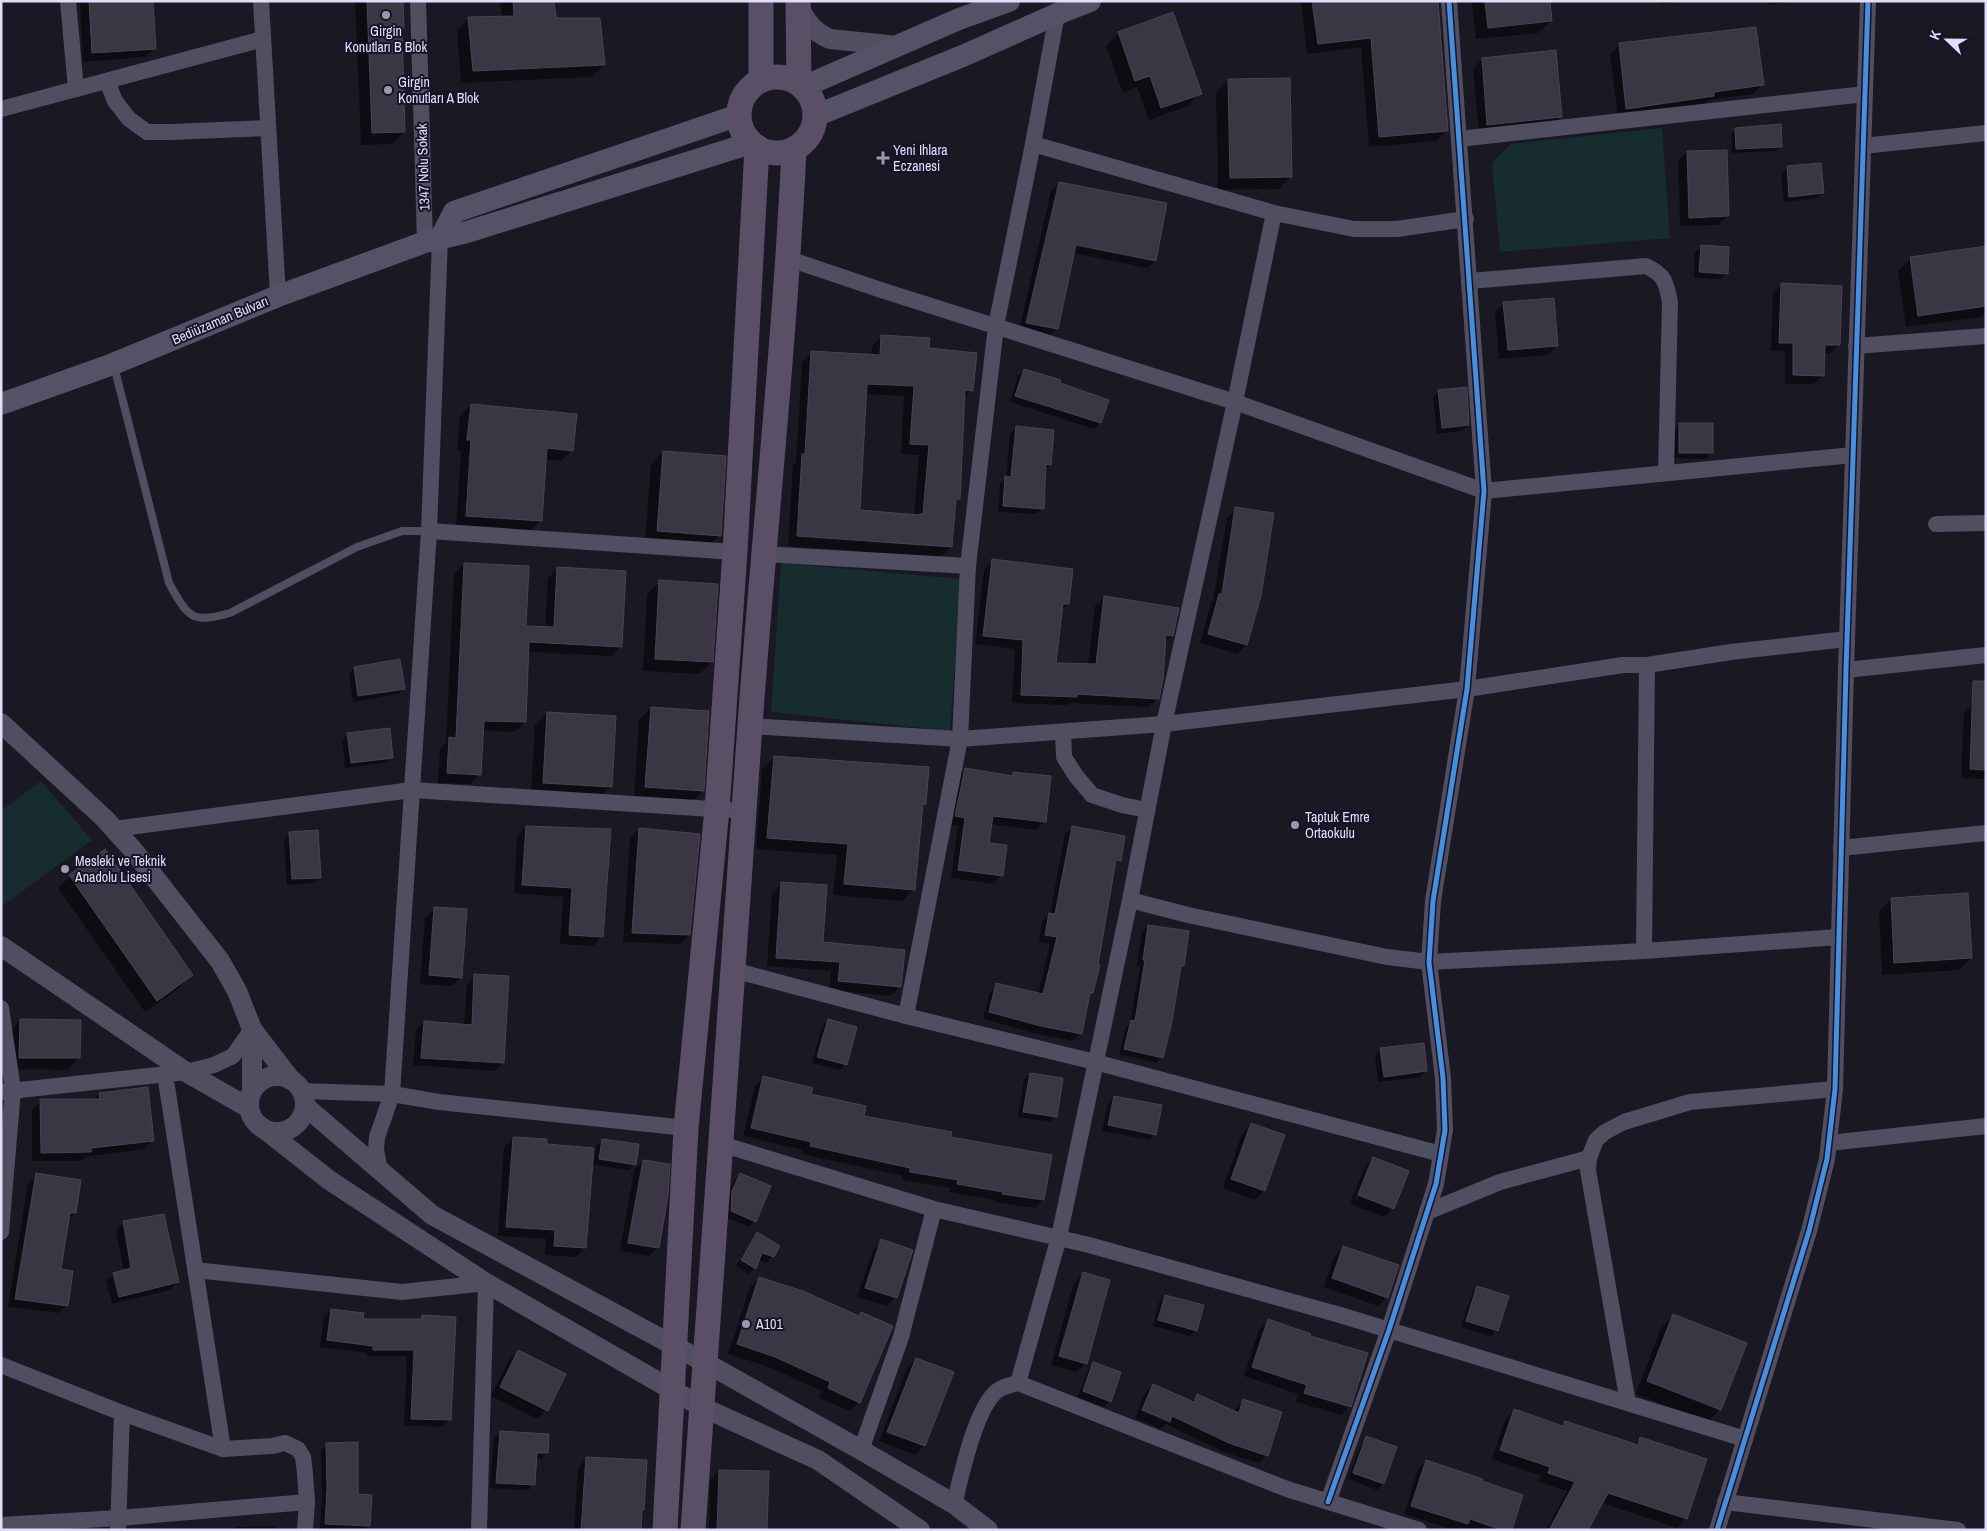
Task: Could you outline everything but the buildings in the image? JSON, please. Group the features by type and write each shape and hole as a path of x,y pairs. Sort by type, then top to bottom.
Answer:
{"main road":[{"path":"761,1 761,80"},
{"path":"801,85 959,19 1010,1"},
{"path":"816,116 1090,1"},
{"path":"798,3 801,85"},
{"path":"773,76 785,77 801,85 813,99 816,116 809,137 800,147 774,154 754,145 743,132 739,116 739,108 743,97 751,87 761,80 773,76"},
{"path":"432,240 454,212 739,116"},
{"path":"665,1530 686,1128 717,809 735,552 754,145"},
{"name":"Bediüzaman Bulvarı","path":"1,404 113,364 278,296 432,240 477,229 754,145"},
{"path":"693,1530 750,726 789,259 794,149"}],"street":[{"path":"68,1 76,89"},
{"path":"261,1 278,296"},
{"name":"1347 Nolu Sokak","path":"380,1171 376,1150 377,1137 392,1094 429,531 432,240 418,1"},
{"path":"1328,1502 1389,1330 1436,1184 1446,1130 1443,1078 1429,962 1433,902 1466,689 1484,491 1466,219 1448,1"},
{"path":"1717,1530 1809,1231 1827,1159 1835,1089 1846,670 1868,1"},
{"path":"798,3 813,30 830,39 898,46"},
{"path":"906,1016 960,739 968,566 996,326 1034,144 1058,14"},
{"path":"1,109 263,39"},
{"path":"107,81 115,101 128,119 147,132 268,128"},
{"path":"1459,138 1865,94"},
{"path":"1863,146 1986,133"},
{"path":"1034,144 1274,213 1354,229 1397,229 1466,219"},
{"path":"1018,1383 1058,1237 1130,900 1164,724 1235,402 1274,213"},
{"path":"789,259 1235,402 1484,491 1853,455"},
{"path":"1470,281 1646,266 1656,271 1666,281 1670,302 1666,473"},
{"path":"1856,346 1986,336"},
{"path":"1936,524 1986,523"},
{"path":"429,531 735,552"},
{"path":"763,554 968,566"},
{"path":"750,726 960,739 1164,724 1466,689 1623,664 1646,664 1847,639"},
{"path":"1846,670 1986,655"},
{"path":"1644,951 1646,664"},
{"path":"1,723 114,829 133,850 220,960 237,991 252,1029 299,1092 302,1115 293,1127 280,1132 263,1128"},
{"path":"1063,732 1064,757 1076,776 1092,795 1122,805 1147,810"},
{"path":"114,829 412,790 744,812"},
{"path":"1841,848 1986,833"},
{"path":"1130,900 1188,915 1387,957 1429,962 1644,951 1839,937"},
{"path":"1,946 186,1072 251,1099"},
{"path":"733,970 906,1016 1095,1062 1441,1154"},
{"path":"1,1008 7,1091 1,1232"},
{"path":"7,1091 186,1072 233,1056 252,1029"},
{"path":"252,1029 252,1118 329,1180 486,1282 672,1390 702,1407 818,1460 920,1530"},
{"path":"165,1074 223,1449"},
{"path":"251,1099 258,1083 278,1076 299,1092 380,1171 432,1215 861,1450 954,1504 988,1530"},
{"path":"1628,1403 1589,1179 1589,1158 1596,1140 1605,1132 1624,1122 1690,1102 1835,1089"},
{"path":"299,1092 392,1094 439,1102 686,1128"},
{"path":"1829,1143 1986,1126"},
{"path":"720,1144 934,1209 1058,1237 1389,1330 1745,1439"},
{"path":"1427,1212 1500,1182 1589,1158"},
{"path":"861,1450 901,1337 934,1209"},
{"path":"195,1270 402,1292 486,1282"},
{"path":"479,1530 486,1282"},
{"path":"1,1365 122,1413 223,1449 285,1444 298,1449 303,1457 307,1502 305,1530"},
{"path":"954,1504 972,1436 984,1405 998,1389 1018,1383 1287,1489 1419,1530"},
{"path":"118,1524 122,1413"},
{"path":"1,1525 118,1524 307,1502"},
{"path":"1725,1502 1917,1527 1958,1530"}],"lane":[{"path":"113,364 170,583 181,604 192,616 208,619 230,613 357,547 402,531 429,531"}],"green space":[{"path":"1662,128 1670,238 1500,252 1492,163 1511,144"},
{"path":"781,563 961,579 950,731 771,712"},
{"path":"41,781 92,840 1,907 1,811"}],"cycle path":[{"path":"1328,1502 1389,1330 1436,1184 1445,1130 1443,1078 1429,962 1433,901 1467,689 1484,491 1449,1"},
{"path":"1717,1530 1809,1231 1827,1159 1835,1089 1846,670 1868,1"}],"place":[{"name":"Girgin Konutları B Blok","path":"386,15"},
{"name":"Girgin Konutları A Blok","path":"388,90"},
{"name":"Yeni Ihlara Eczanesi","path":"883,158"},
{"name":"Taptuk Emre Ortaokulu","path":"1295,825"},
{"name":"Mesleki ve Teknik Anadolu Lisesi","path":"65,869"},
{"name":"A101","path":"746,1324"}]}
